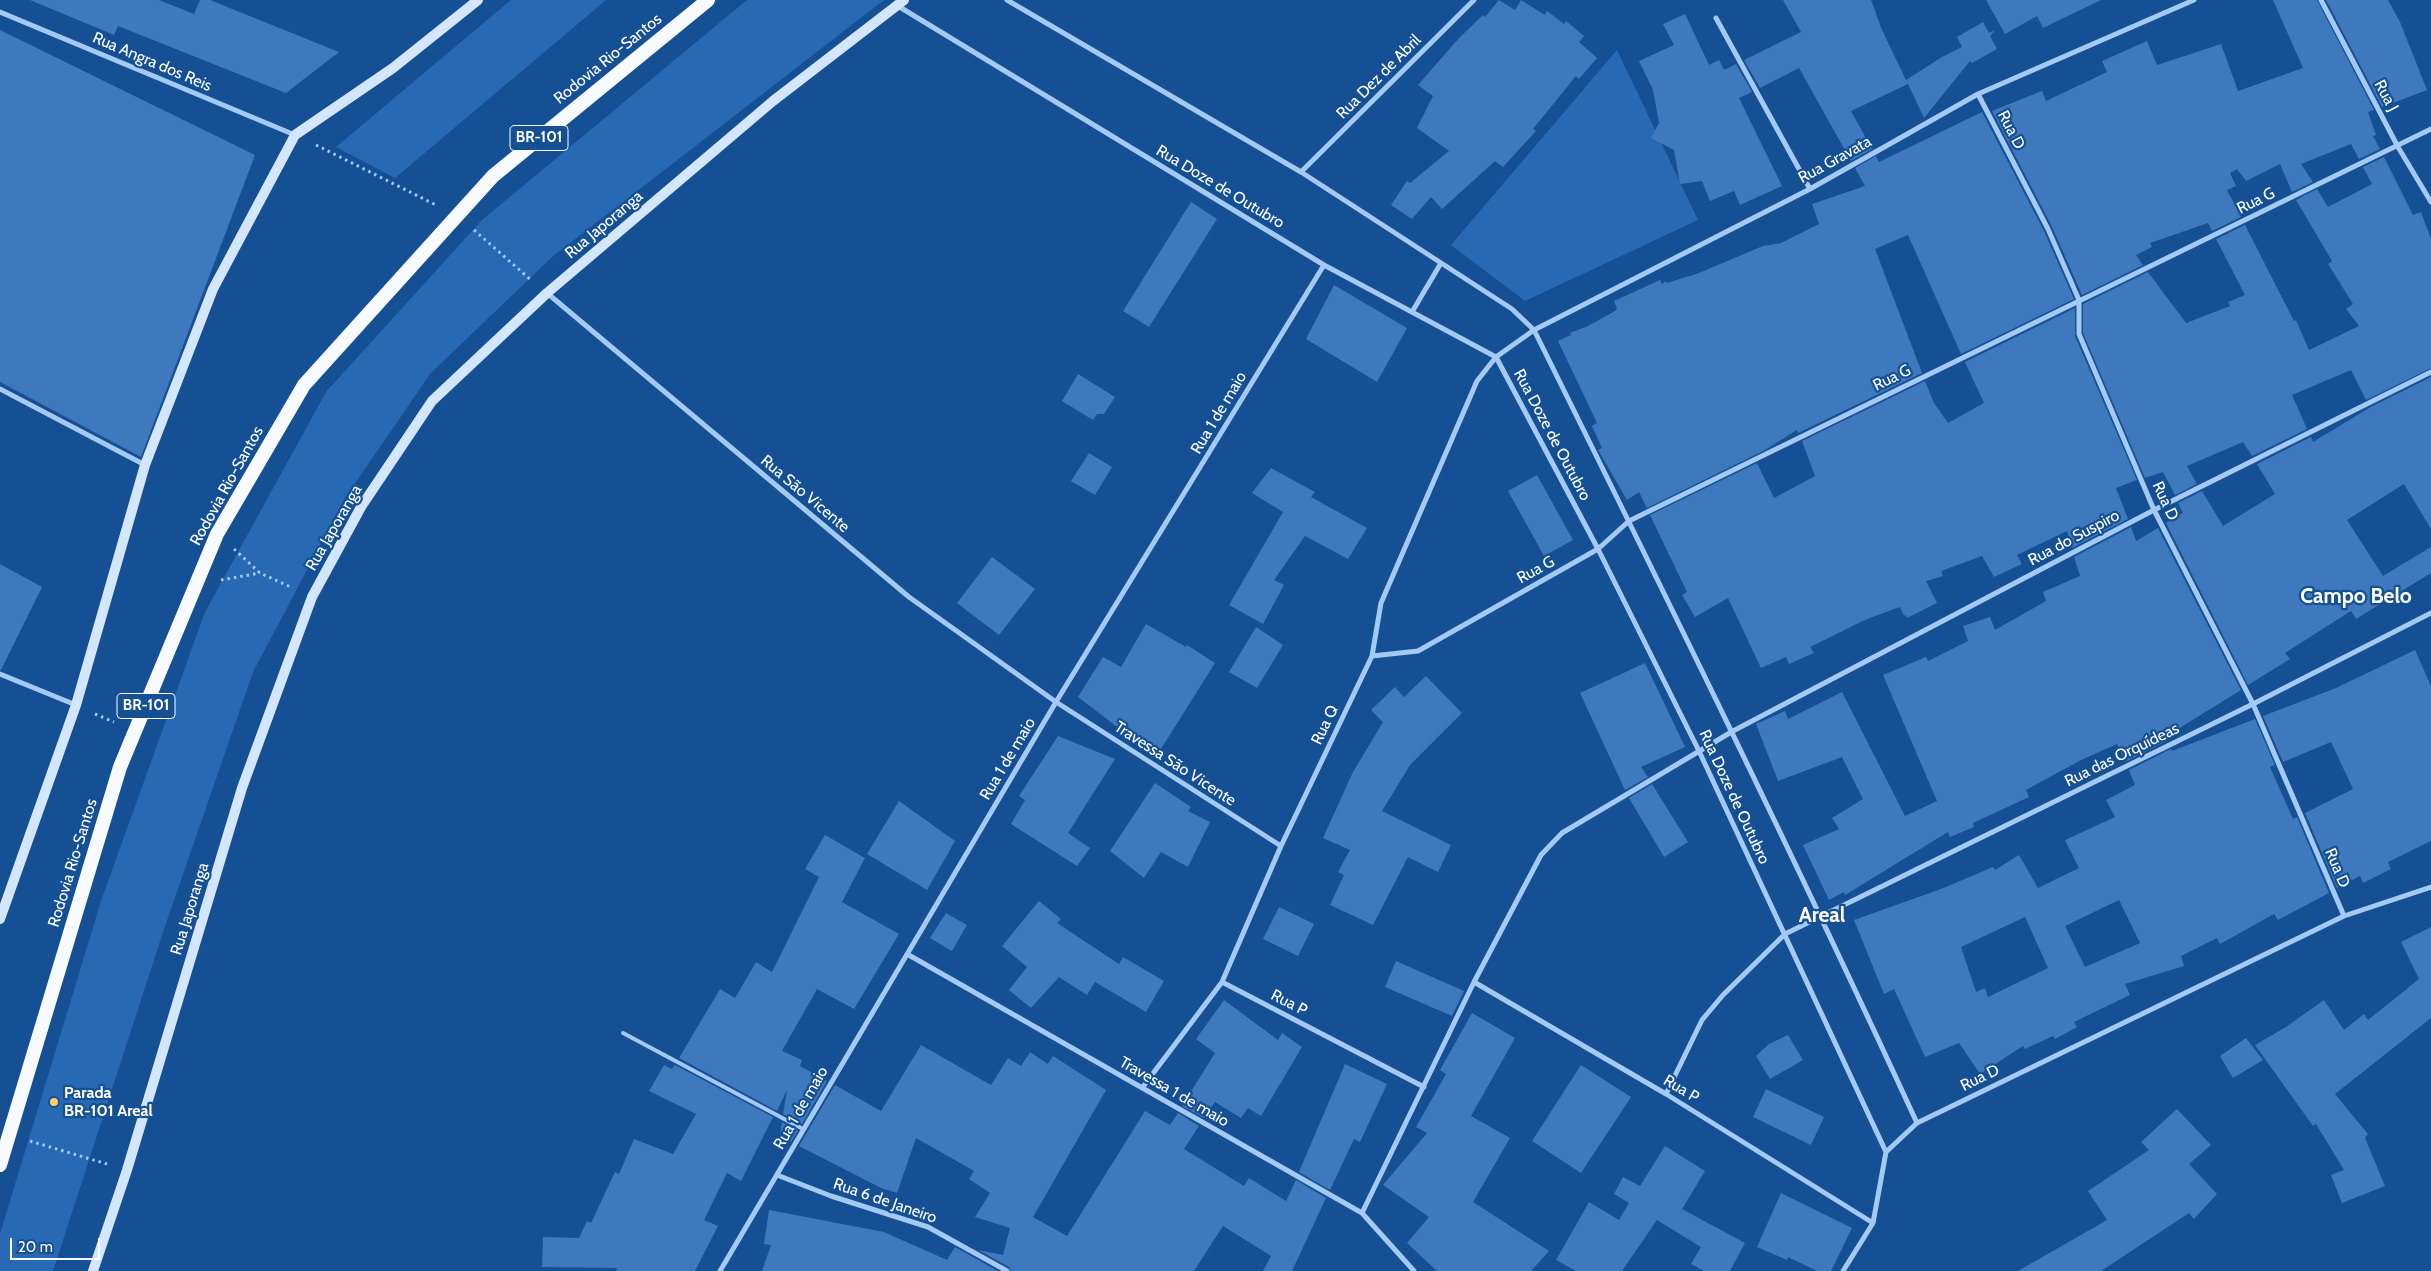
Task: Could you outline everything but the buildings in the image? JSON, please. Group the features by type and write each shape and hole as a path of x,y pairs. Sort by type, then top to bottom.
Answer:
{"highway":[{"name":"Rodovia Rio-Santos","path":"0,1165 120,767 218,534 304,385 493,176 708,0"}],"main road":[{"path":"0,919 76,705 145,465 213,289 295,134 393,68 478,0"},
{"name":"Rua Japoranga","path":"93,1271 127,1170 242,788 312,597 362,507 432,401 547,293 773,101 901,3"}],"street":[{"name":"Rua Doze de Outubro","path":"1007,0 1301,172 1512,309 1534,330 1822,916 1917,1122"},
{"name":"Rua Dez de Abril","path":"1301,172 1474,0"},
{"name":"Rua Gravata","path":"1496,356 1534,330 1810,189 1978,94 2194,0"},
{"name":"Rua J","path":"2321,0 2398,146 2431,202"},
{"name":"Rua Doze de Outubro","path":"901,3 1324,265 1496,356 1598,550 1699,751 1886,1152"},
{"name":"Rua Angra dos Reis","path":"0,12 295,134"},
{"path":"1716,18 1810,189"},
{"name":"Rua D","path":"1978,94 2048,229 2080,300 2079,334 2154,510 2253,704 2344,916"},
{"name":"Rua G","path":"1372,656 1418,650 1598,550 1629,521 2431,129"},
{"path":"1412,312 1441,263"},
{"name":"Rua 1 de maio","path":"720,1271 1056,702 1324,265"},
{"name":"Rua São Vicente","path":"547,293 909,597 1056,702"},
{"name":"Rua Q","path":"1142,1088 1222,982 1281,846 1372,656 1381,603 1477,381 1496,356"},
{"name":"Rua do Suspiro","path":"1732,731 2154,510 2431,372"},
{"path":"0,390 145,465"},
{"name":"Rua das Orquídeas","path":"1666,1094 1702,1020 1723,995 1785,934 2253,704 2431,613"},
{"path":"0,674 76,705"},
{"name":"Travessa São Vicente","path":"1056,702 1281,846"},
{"path":"1362,1213 1474,982 1542,855 1562,833 1732,731"},
{"name":"Rua D","path":"1886,1152 1917,1122 2344,916 2430,890"},
{"name":"Travessa 1 de maio","path":"907,954 1362,1213 1414,1271"},
{"name":"Rua P","path":"1222,982 1424,1086"},
{"name":"Rua P","path":"1474,982 1666,1094 1873,1223"},
{"path":"1842,1271 1873,1223 1886,1152"},
{"name":"Rua 6 de Janeiro","path":"777,1175 831,1196 928,1227 1007,1271"}],"lane":[{"path":"623,1033 803,1129"}],"path":[{"path":"295,134 457,216 547,293"},
{"path":"218,534 260,573 312,597"},
{"path":"196,584 260,573"},
{"path":"9,1135 127,1170"}],"shaded area":[{"path":"511,0 606,0 395,178 336,147"},
{"path":"747,0 884,0 552,257 430,374 345,498 253,672 164,929 53,1271 0,1271 0,1234 101,901 205,612 326,392 482,220"},
{"path":"1617,50 1698,220 1525,301 1451,245"}],"place":[{"name":"Parada BR-101 Areal","path":"54,1102"}],"district":[{"name":"Campo Belo","path":"2356,597"},
{"name":"Areal","path":"1822,916"}]}
